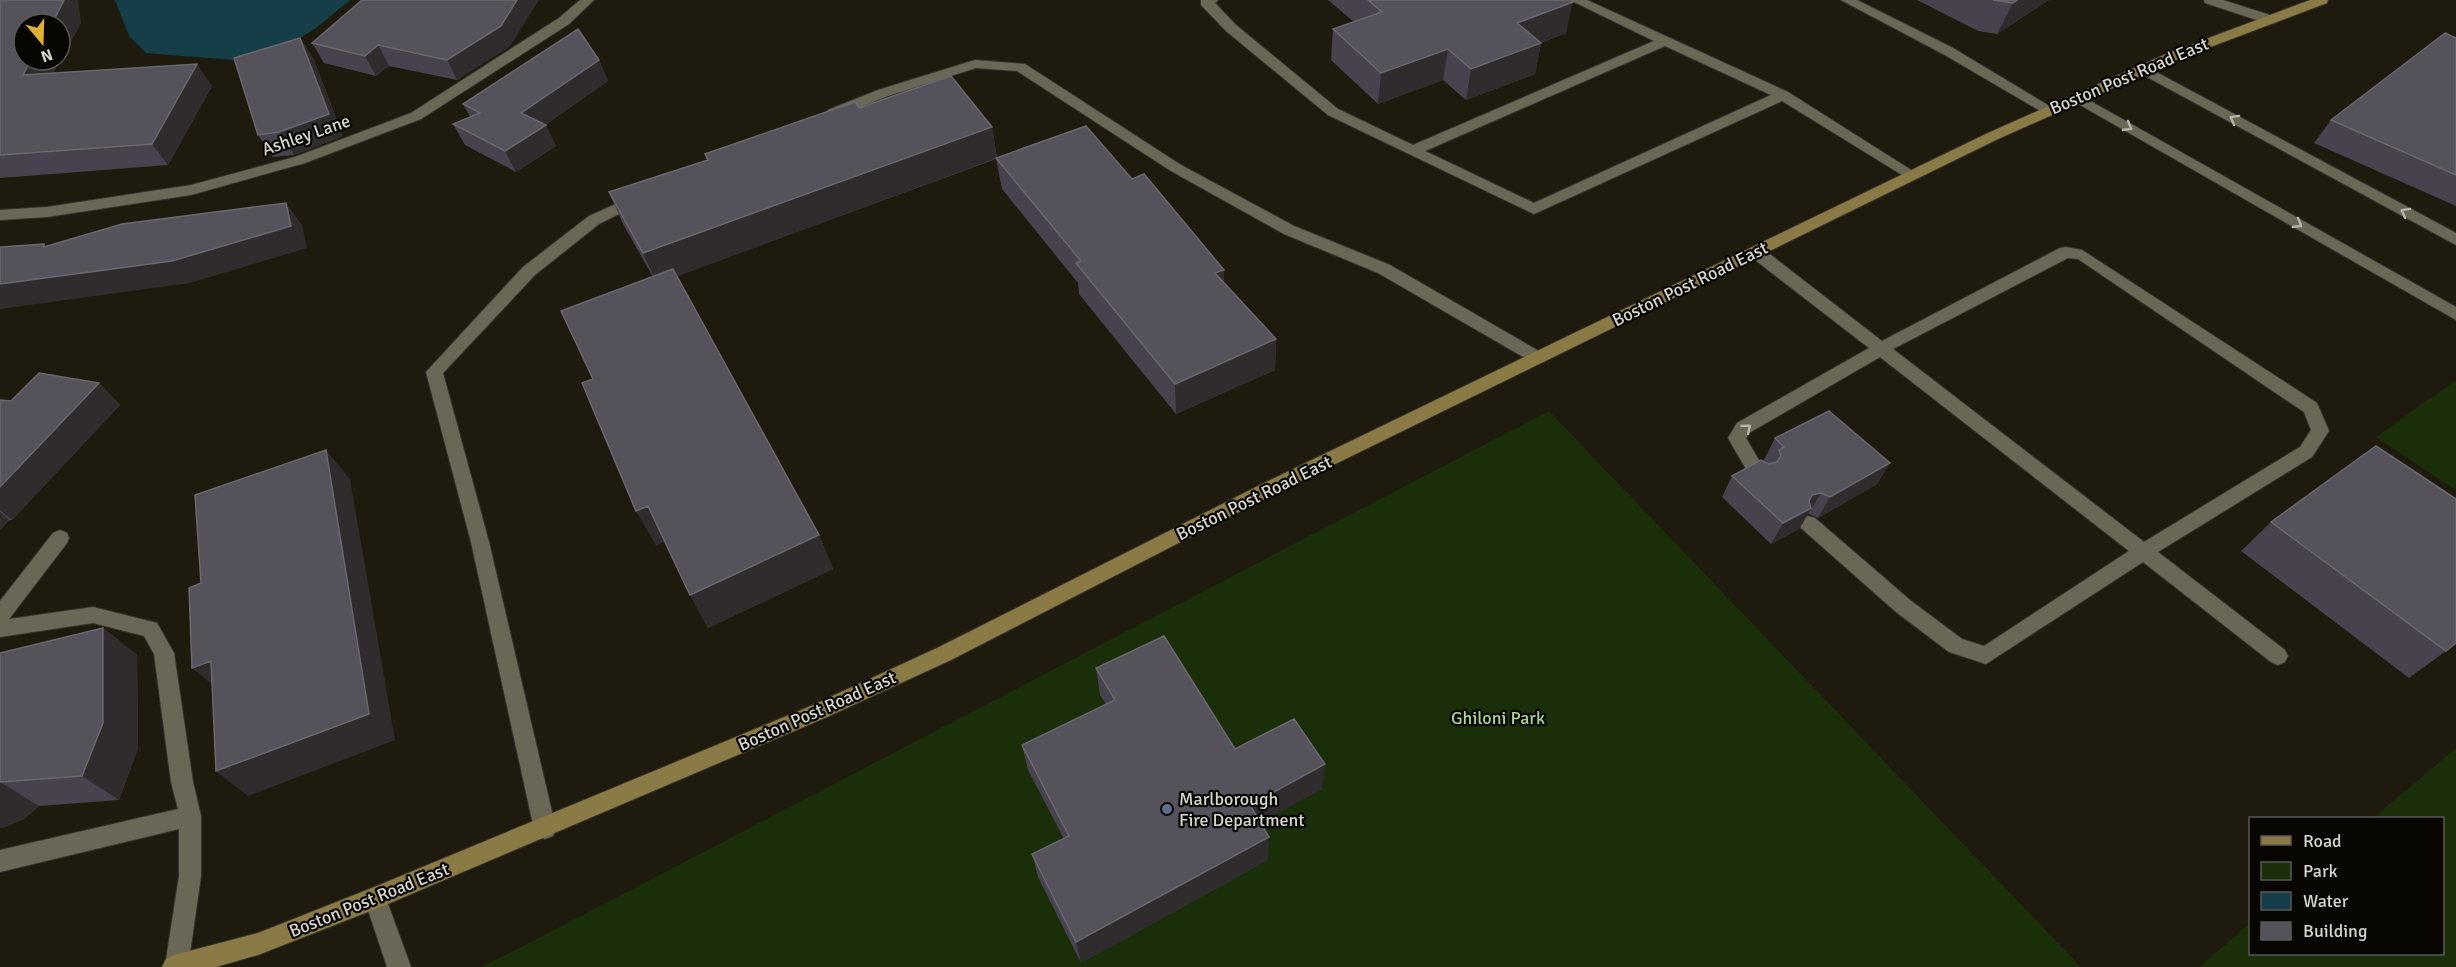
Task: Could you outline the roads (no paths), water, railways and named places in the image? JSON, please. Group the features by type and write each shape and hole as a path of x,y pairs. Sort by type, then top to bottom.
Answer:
{"main road":[{"name":"Boston Post Road East","path":"176,967 258,944 375,898 545,829 809,716 944,654 1268,489 1912,175 2143,69 2322,0"}],"street":[{"name":"Ashley Lane","path":"0,215 47,212 191,190 300,160 416,116 564,21 588,0"},
{"path":"1212,0 1206,2 1231,28 1333,112 1534,209 1783,95"},
{"path":"1576,0 1783,95 1912,175"},
{"path":"1847,0 1948,51 2049,111"},
{"path":"2210,0 2268,19"},
{"path":"1411,151 1665,41"},
{"path":"820,118 883,93 975,64 1020,67 1176,168 1289,230 1384,269 1538,358"},
{"path":"2143,69 2456,240"},
{"path":"2078,98 2456,314"},
{"path":"545,829 480,542 434,372 529,271 594,220 655,191"},
{"path":"1756,252 2278,656"},
{"path":"1759,476 1737,438 1743,428 1882,348 2066,252 2082,255 2311,408 2320,431 2306,452 2143,552 1986,656 1956,646 1903,606 1808,523"},
{"path":"0,616 60,538"},
{"path":"0,629 93,615 150,629 164,653 182,782 190,816 190,876 176,967"},
{"path":"0,861 190,816"},
{"path":"375,898 399,967"}],"water":[{"path":"115,0 350,0 316,28 260,62 146,53 129,36"}],"place":[{"name":"Marlborough Fire Department","path":"1167,809"}],"park label":[{"name":"Ghiloni Park","path":"1498,718"}]}
